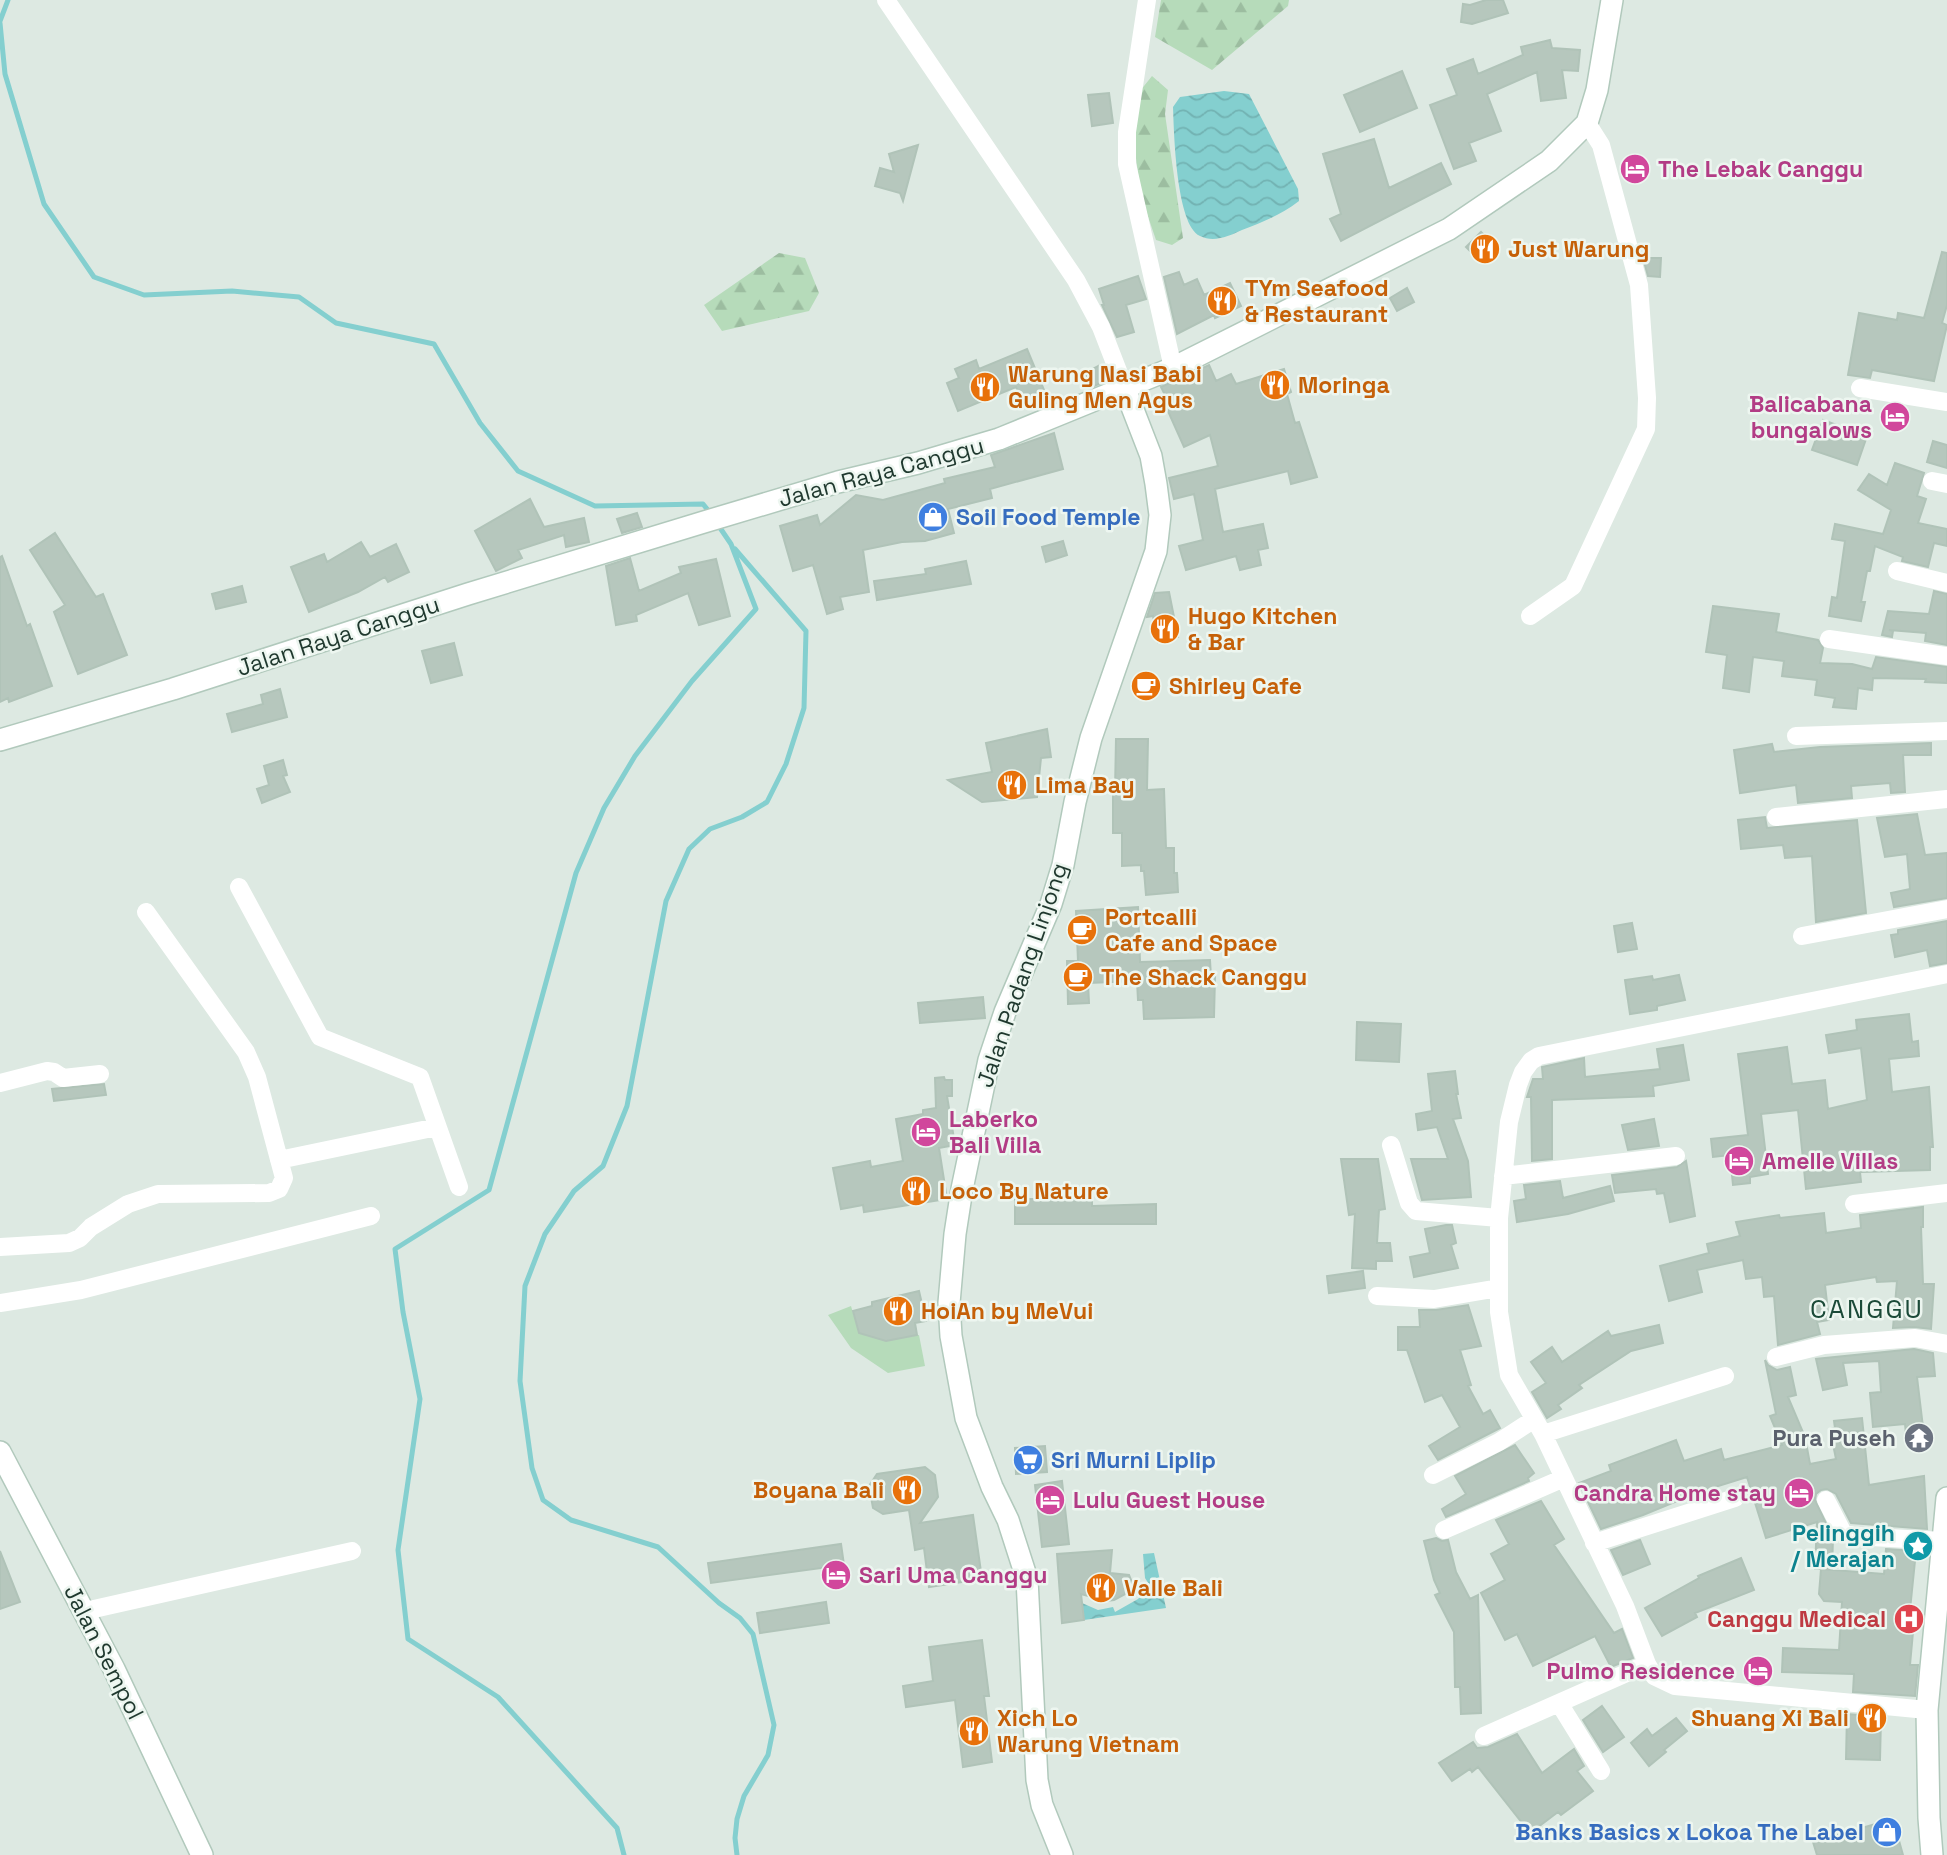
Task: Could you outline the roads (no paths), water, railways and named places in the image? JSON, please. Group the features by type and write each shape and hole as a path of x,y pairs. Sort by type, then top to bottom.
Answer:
{"street":[{"path":"886,0 1076,280 1101,327 1125,389"},
{"path":"1147,0 1129,120 1127,164 1173,368"},
{"name":"Jalan Raya Canggu","path":"0,740 114,707 704,522 999,439 1173,368 1449,229 1549,160 1587,123 1597,90 1612,0"},
{"path":"1530,616 1573,586 1646,429 1647,398 1639,285 1601,145 1587,123"},
{"path":"1860,388 1947,402"},
{"name":"Jalan Padang Linjong","path":"1062,1855 1042,1805 1037,1780 1027,1578 1008,1520 992,1487 966,1418 951,1336 949,1303 962,1189 989,1060 1005,1012 1052,904 1091,738 1156,551 1160,515 1151,456 1125,389"},
{"path":"1897,571 1947,583"},
{"path":"1829,639 1947,656"},
{"path":"1796,736 1947,731"},
{"path":"1776,817 1947,799"},
{"path":"239,887 320,1037 420,1077 459,1187"},
{"path":"1802,936 1947,909"},
{"path":"0,1247 69,1243 128,1204 158,1194 269,1193 279,1189 284,1178 257,1077 246,1052 146,912"},
{"path":"1927,1710 1675,1686 1654,1676 1625,1606 1564,1478 1509,1375 1499,1312 1499,1218 1509,1122 1518,1085 1523,1072 1531,1061 1539,1056 1947,974"},
{"path":"0,1083 47,1071 63,1078 100,1074"},
{"path":"279,1160 437,1127"},
{"path":"1391,1145 1409,1203 1416,1211 1499,1218"},
{"path":"1503,1176 1676,1156"},
{"path":"1854,1204 1947,1193"},
{"path":"0,1303 81,1290 371,1216"},
{"path":"1377,1296 1434,1299 1499,1287"},
{"path":"1776,1357 1824,1345 1914,1338 1947,1344"},
{"path":"1433,1475 1499,1442 1538,1427 1725,1376"},
{"name":"Jalan Sempol","path":"0,1452 85,1611 202,1855"},
{"path":"1444,1530 1564,1478"},
{"path":"1594,1543 1735,1498"},
{"path":"1932,1855 1927,1710 1947,1498"},
{"path":"1826,1500 1843,1533 1854,1536 1942,1541"},
{"path":"85,1611 352,1551"},
{"path":"1484,1736 1647,1664"},
{"path":"1559,1703 1601,1771"}],"water":[{"path":"1224,91 1249,94 1298,189 1299,201 1265,221 1227,236 1211,239 1200,236 1192,228 1186,215 1178,177 1173,107 1180,97"},
{"path":"1154,1553 1166,1608 1084,1620 1082,1603 1098,1610 1113,1607 1115,1612 1138,1599 1150,1586 1145,1578 1143,1554"}],"waterway":[{"path":"0,21 8,0"},
{"path":"0,23 5,74 44,204 94,277 144,295 232,291 299,297 336,323 434,344 480,423 518,471 595,506 703,504 711,514"},
{"path":"624,1855 617,1828 498,1697 408,1639 398,1550 420,1399 403,1312 395,1249 489,1190 576,873 604,808 635,756 692,681 756,609 731,544 716,522"},
{"path":"735,549 806,631 804,708 786,764 767,802 742,817 710,829 689,849 666,901 627,1106 603,1166 574,1191 545,1234 525,1286 520,1381 532,1468 543,1500 571,1520 658,1547 719,1603 740,1618 753,1634 774,1725 768,1755 744,1796 737,1819 737,1855"}],"place":[{"name":"The Lebak Canggu","path":"1635,169"},
{"name":"Just Warung","path":"1485,249"},
{"name":"TYm Seafood & Restaurant","path":"1222,301"},
{"name":"Moringa","path":"1275,385"},
{"name":"Warung Nasi Babi Guling Men Agus","path":"985,387"},
{"name":"Balicabana bungalows","path":"1895,417"},
{"name":"Soil Food Temple","path":"933,517"},
{"name":"Hugo Kitchen & Bar","path":"1165,629"},
{"name":"Shirley Cafe","path":"1146,686"},
{"name":"Lima Bay","path":"1012,785"},
{"name":"Portcalli Cafe and Space","path":"1082,930"},
{"name":"The Shack Canggu","path":"1078,977"},
{"name":"Laberko Bali Villa","path":"926,1132"},
{"name":"Amelle Villas","path":"1739,1161"},
{"name":"Loco By Nature","path":"916,1191"},
{"name":"HoiAn by MeVui","path":"898,1311"},
{"name":"Pura Puseh","path":"1919,1438"},
{"name":"Sri Murni Liplip","path":"1028,1460"},
{"name":"Boyana Bali","path":"907,1490"},
{"name":"Candra Home stay","path":"1799,1493"},
{"name":"Lulu Guest House","path":"1050,1500"},
{"name":"Pelinggih / Merajan","path":"1918,1546"},
{"name":"Sari Uma Canggu","path":"836,1575"},
{"name":"Valle Bali","path":"1101,1588"},
{"name":"Canggu Medical","path":"1909,1619"},
{"name":"Pulmo Residence","path":"1758,1671"},
{"name":"Shuang Xi Bali","path":"1872,1718"},
{"name":"Xich Lo Warung Vietnam","path":"974,1731"},
{"name":"Banks Basics x Lokoa The Label","path":"1887,1832"}],"district":[{"name":"CANGGU","path":"1867,1309"}]}
